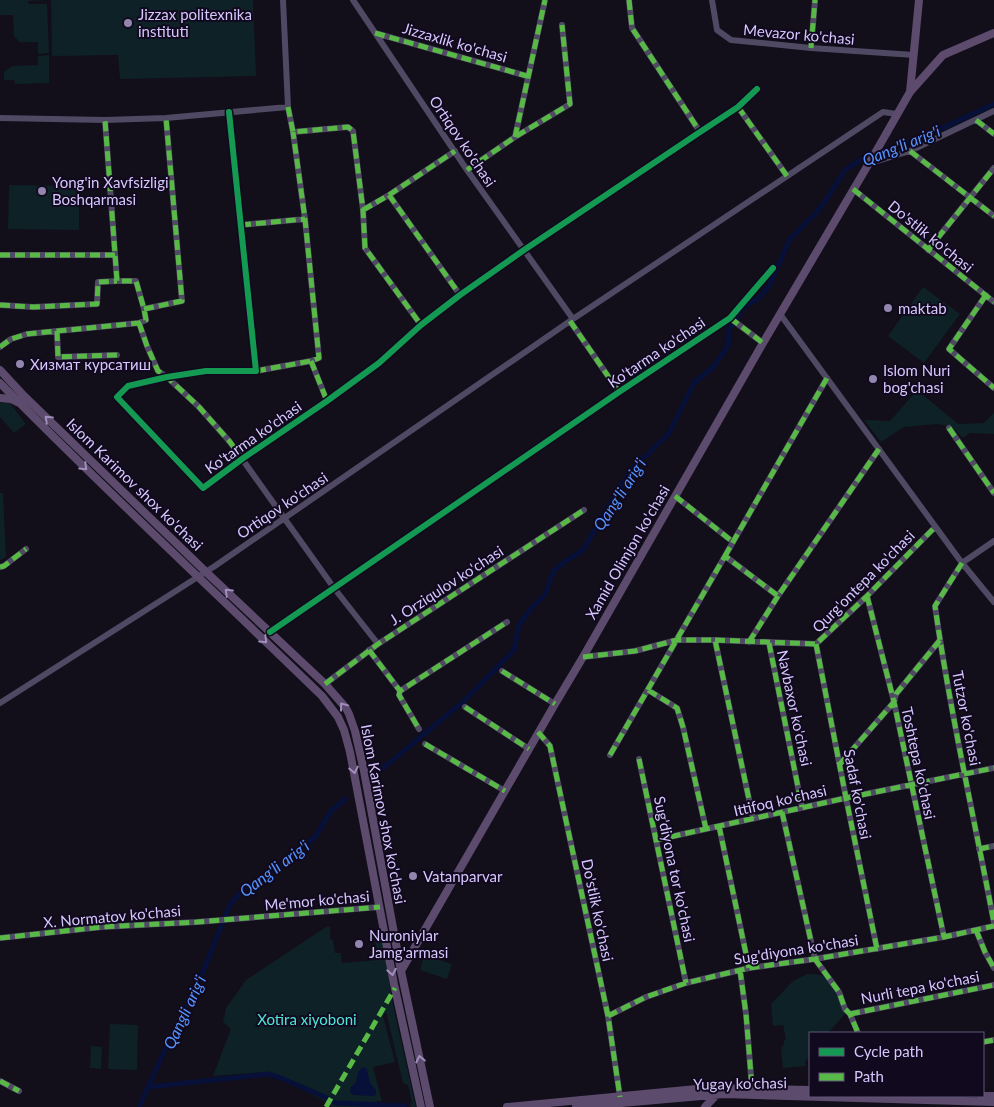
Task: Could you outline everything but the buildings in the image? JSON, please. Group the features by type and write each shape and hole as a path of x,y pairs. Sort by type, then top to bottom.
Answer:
{"main road":[{"path":"910,92 919,0"},
{"path":"897,114 910,92 942,55 994,33"},
{"name":"Xamid Olimjon ko'chasi","path":"401,971 763,342 897,114"},
{"name":"Islom Karimov shox ko'chasi","path":"0,370 206,572 325,684 346,708 355,731 364,771 401,971 430,1107"},
{"path":"0,383 8,382 15,386"},
{"name":"Islom Karimov shox ko'chasi","path":"0,383 322,696 338,717 350,752 395,988 422,1107"},
{"path":"0,398 11,399 20,404"},
{"path":"367,838 368,834 372,832 376,837"},
{"path":"705,1107 724,1087"},
{"name":"Yugay ko'chasi","path":"507,1107 724,1087 809,1090"},
{"name":"Yugay ko'chasi","path":"576,1107 718,1094 809,1097"},
{"name":"Yugay ko'chasi","path":"822,1097 994,1102"}],"street":[{"path":"283,0 288,106 305,218 319,358 311,361 327,401"},
{"name":"Ortiqov ko'chasi","path":"353,0 467,170 572,320"},
{"path":"514,138 545,0"},
{"path":"629,0 632,28 700,132"},
{"name":"Mevazor ko'chasi","path":"712,0 717,30 731,40 914,55"},
{"path":"811,48 816,0"},
{"path":"467,170 514,138 570,104 562,25"},
{"name":"Jizzaxlik ko'chasi","path":"375,33 528,76"},
{"name":"Ko'tarma ko'chasi","path":"311,361 256,371 206,371 167,377 128,386 118,397 203,488 379,363 420,325 460,296 524,250 738,107 757,89"},
{"path":"0,118 105,120 166,118 288,106"},
{"path":"738,107 786,176"},
{"path":"868,164 910,151 994,111"},
{"path":"229,112 256,371"},
{"name":"Ortiqov ko'chasi","path":"0,703 206,572 572,320 883,112 897,114"},
{"path":"144,309 182,301 166,118"},
{"path":"105,120 117,281"},
{"path":"976,120 994,134"},
{"path":"293,132 348,127 353,131 363,210 365,248 420,325"},
{"path":"363,210 389,196 455,151"},
{"path":"910,151 994,216"},
{"path":"928,250 994,168"},
{"name":"Do'stlik ko'chasi","path":"853,189 994,302"},
{"path":"389,196 460,296"},
{"path":"241,225 305,218"},
{"path":"0,255 115,255"},
{"name":"Ko'tarma ko'chasi","path":"270,632 619,392 733,320 773,268"},
{"path":"0,305 97,304 98,282 136,281 146,320 139,323 27,334 11,339 0,347"},
{"path":"986,295 949,349 994,388"},
{"path":"780,314 935,527 994,602"},
{"path":"572,320 619,392"},
{"path":"733,320 763,342"},
{"path":"139,323 158,371 199,407 230,442 334,588 378,644"},
{"path":"57,331 58,357 117,355"},
{"path":"181,390 181,383 189,374"},
{"path":"610,755 827,378"},
{"path":"949,428 994,492"},
{"path":"749,642 878,449"},
{"path":"675,496 733,542"},
{"name":"J. Orziqulov ko'chasi","path":"325,684 369,650 584,510"},
{"name":"Qurg'ontepa ko'chasi","path":"583,657 635,651 677,640 816,644 867,596 935,527"},
{"name":"Tutzor ko'chasi","path":"994,541 962,563 934,606 964,774 994,924"},
{"path":"0,568 26,549"},
{"path":"725,556 778,596"},
{"name":"Toshtepa ko'chasi","path":"867,596 894,702 944,937"},
{"path":"400,691 507,622"},
{"path":"715,640 753,818"},
{"path":"840,764 894,702 896,694 940,640"},
{"name":"Navbaxor ko'chasi","path":"768,643 802,807"},
{"name":"Sadaf ko'chasi","path":"816,644 877,948"},
{"path":"369,650 400,691 399,695 419,729"},
{"path":"502,671 555,704"},
{"path":"648,690 677,708 706,829"},
{"path":"465,707 529,749"},
{"name":"Do'stlik ko'chasi","path":"538,732 550,746 608,1016 620,1097"},
{"path":"425,744 505,791"},
{"name":"Sug'diyona tor ko'chasi","path":"639,759 686,984"},
{"name":"Ittifoq ko'chasi","path":"656,840 802,807 994,768"},
{"path":"782,812 815,960 839,992 845,1009 850,1014 858,1032"},
{"name":"Ittifoq ko'chasi","path":"719,826 749,968"},
{"path":"979,849 994,846"},
{"path":"985,876 994,874"},
{"name":"Me'mor ko'chasi","path":"227,919 380,907"},
{"name":"X. Normatov ko'chasi","path":"0,938 102,927 227,919"},
{"name":"Sug'diyona ko'chasi","path":"608,1016 646,997 740,970 815,960 944,937 994,924"},
{"path":"976,930 994,968"},
{"path":"740,970 746,1014 752,1088"},
{"name":"Nurli tepa ko'chasi","path":"850,1014 994,985"},
{"path":"0,1081 19,1091"}],"green space":[{"path":"0,0 48,0 28,1 29,4 47,4 49,53 38,54 38,42 19,42 14,36 13,15 0,15"},
{"name":"Jizzax politexnika instituti","path":"51,0 253,0 256,76 120,79 118,55 52,56"},
{"path":"49,55 49,83 15,84 14,80 4,80 4,72 12,66 38,65 38,56"},
{"path":"9,185 79,186 79,230 8,229"},
{"path":"923,287 960,314 924,363 888,336"},
{"path":"917,390 958,424 984,423 994,413 994,434 970,433 963,438 952,427 938,424 904,427 881,442 864,420 890,421"},
{"path":"9,402 26,424 14,433 0,417 0,403"},
{"path":"0,493 3,493 6,557 0,560"},
{"name":"Xotira xiyoboni","path":"326,927 330,927 330,939 333,940 335,953 341,953 342,963 378,960 375,938 382,934 392,1001 416,1107 411,1107 410,1104 412,1103 408,1085 403,1083 386,1012 383,1016 395,1062 373,1067 382,1101 377,1101 377,1107 331,1107 327,1102 265,1072 213,1076 231,1029 223,1022 226,1008 246,980"},
{"path":"424,955 452,964 447,979 420,970"},
{"path":"807,974 823,976 836,993 845,1014 829,1032 809,1032 809,1057 805,1062 806,1066 783,1068 781,1048 786,1039 783,1025 773,1026 771,1004 793,981"},
{"path":"110,1024 138,1025 137,1070 108,1069"},
{"path":"91,1046 102,1047 101,1069 90,1068"}],"shaded area":[{"path":"363,1067 367,1069 370,1083 376,1090 376,1095 374,1096 353,1095 350,1092 351,1087 356,1082 358,1072"}],"waterway":[{"name":"Qang'li arig'i","path":"371,778 464,701 514,650 519,625 532,607 545,595 554,570 583,550 637,461 646,456 669,433 694,383 714,366 728,346 729,329 745,306 758,299 769,286 790,239 816,213 845,170 869,154 895,147 934,132 994,104"},
{"name":"Qangli arig'i","path":"139,1107 202,974 230,904 247,886 288,860 316,836 330,812 345,799"},
{"path":"149,1087 268,1074 327,1098"},
{"path":"334,1102 405,1106"}],"marked path":[{"path":"515,137 545,0"},
{"path":"629,0 632,28 700,132"},
{"path":"811,48 815,0"},
{"path":"467,170 515,137 570,104 562,25"},
{"path":"375,33 527,76"},
{"path":"288,107 293,132 348,127 353,131 363,210 365,248 421,325"},
{"path":"738,107 787,176"},
{"path":"144,309 182,301 166,118"},
{"path":"0,347 11,339 27,334 139,323 146,320 136,281 117,281 105,120"},
{"path":"976,120 994,134"},
{"path":"256,371 319,358 305,219 293,132"},
{"path":"389,195 455,151"},
{"path":"910,151 994,216"},
{"path":"928,250 994,168"},
{"path":"853,189 994,302"},
{"path":"363,210 389,195 460,295"},
{"path":"241,225 305,219"},
{"path":"0,255 115,255"},
{"path":"0,305 33,307 97,304 98,282 117,281"},
{"path":"986,295 949,349 994,388"},
{"path":"730,318 763,343"},
{"path":"570,321 619,392"},
{"path":"139,323 158,371 199,407 230,442 242,459 240,461"},
{"path":"57,331 58,357 117,355"},
{"path":"311,361 327,401"},
{"path":"725,556 827,378"},
{"path":"949,428 994,493"},
{"path":"610,755 725,556 778,596 879,449"},
{"path":"675,496 733,542"},
{"path":"325,684 378,644 584,510"},
{"path":"715,640 816,644 867,596 935,527"},
{"path":"0,567 26,549"},
{"path":"962,563 935,606 955,725 994,923"},
{"path":"749,642 778,596"},
{"path":"867,596 894,702 944,937"},
{"path":"369,650 400,691 507,622"},
{"path":"583,657 635,651 677,640 715,640 753,818"},
{"path":"840,764 894,702 896,694 940,640"},
{"path":"769,643 802,807"},
{"path":"816,644 877,949"},
{"path":"502,671 555,704"},
{"path":"648,690 677,708 706,829"},
{"path":"400,691 399,695 419,729"},
{"path":"465,707 529,749"},
{"path":"538,732 550,746 608,1016 620,1097"},
{"path":"425,744 505,791"},
{"path":"639,759 686,983"},
{"path":"656,840 994,768"},
{"path":"782,812 815,959 839,992 845,1009 850,1014 858,1032"},
{"path":"719,826 749,968"},
{"path":"979,849 994,846"},
{"path":"0,938 102,927 197,922 380,907"},
{"path":"608,1016 646,997 686,983 749,968 944,937 994,926"},
{"path":"976,930 994,968"},
{"path":"740,970 746,1014 752,1088"},
{"path":"850,1014 994,985"},
{"path":"326,1107 395,988"},
{"path":"984,1042 994,1040"},
{"path":"0,1081 19,1091"}],"cycle path":[{"path":"229,112 256,371 206,371 167,377 128,386 117,397 203,488 379,363 421,325 460,295 738,107 757,89"},
{"path":"270,632 730,318 773,268"}],"place":[{"name":"Jizzax politexnika instituti","path":"128,23"},
{"name":"Yong'in Xavfsizligi Boshqarmasi","path":"42,191"},
{"name":"maktab","path":"888,308"},
{"name":"Хизмат курсатиш","path":"20,364"},
{"name":"Islom Nuri bog'chasi","path":"873,379"},
{"name":"Vatanparvar","path":"413,876"},
{"name":"Nuroniylar Jamg'armasi","path":"359,944"}]}
